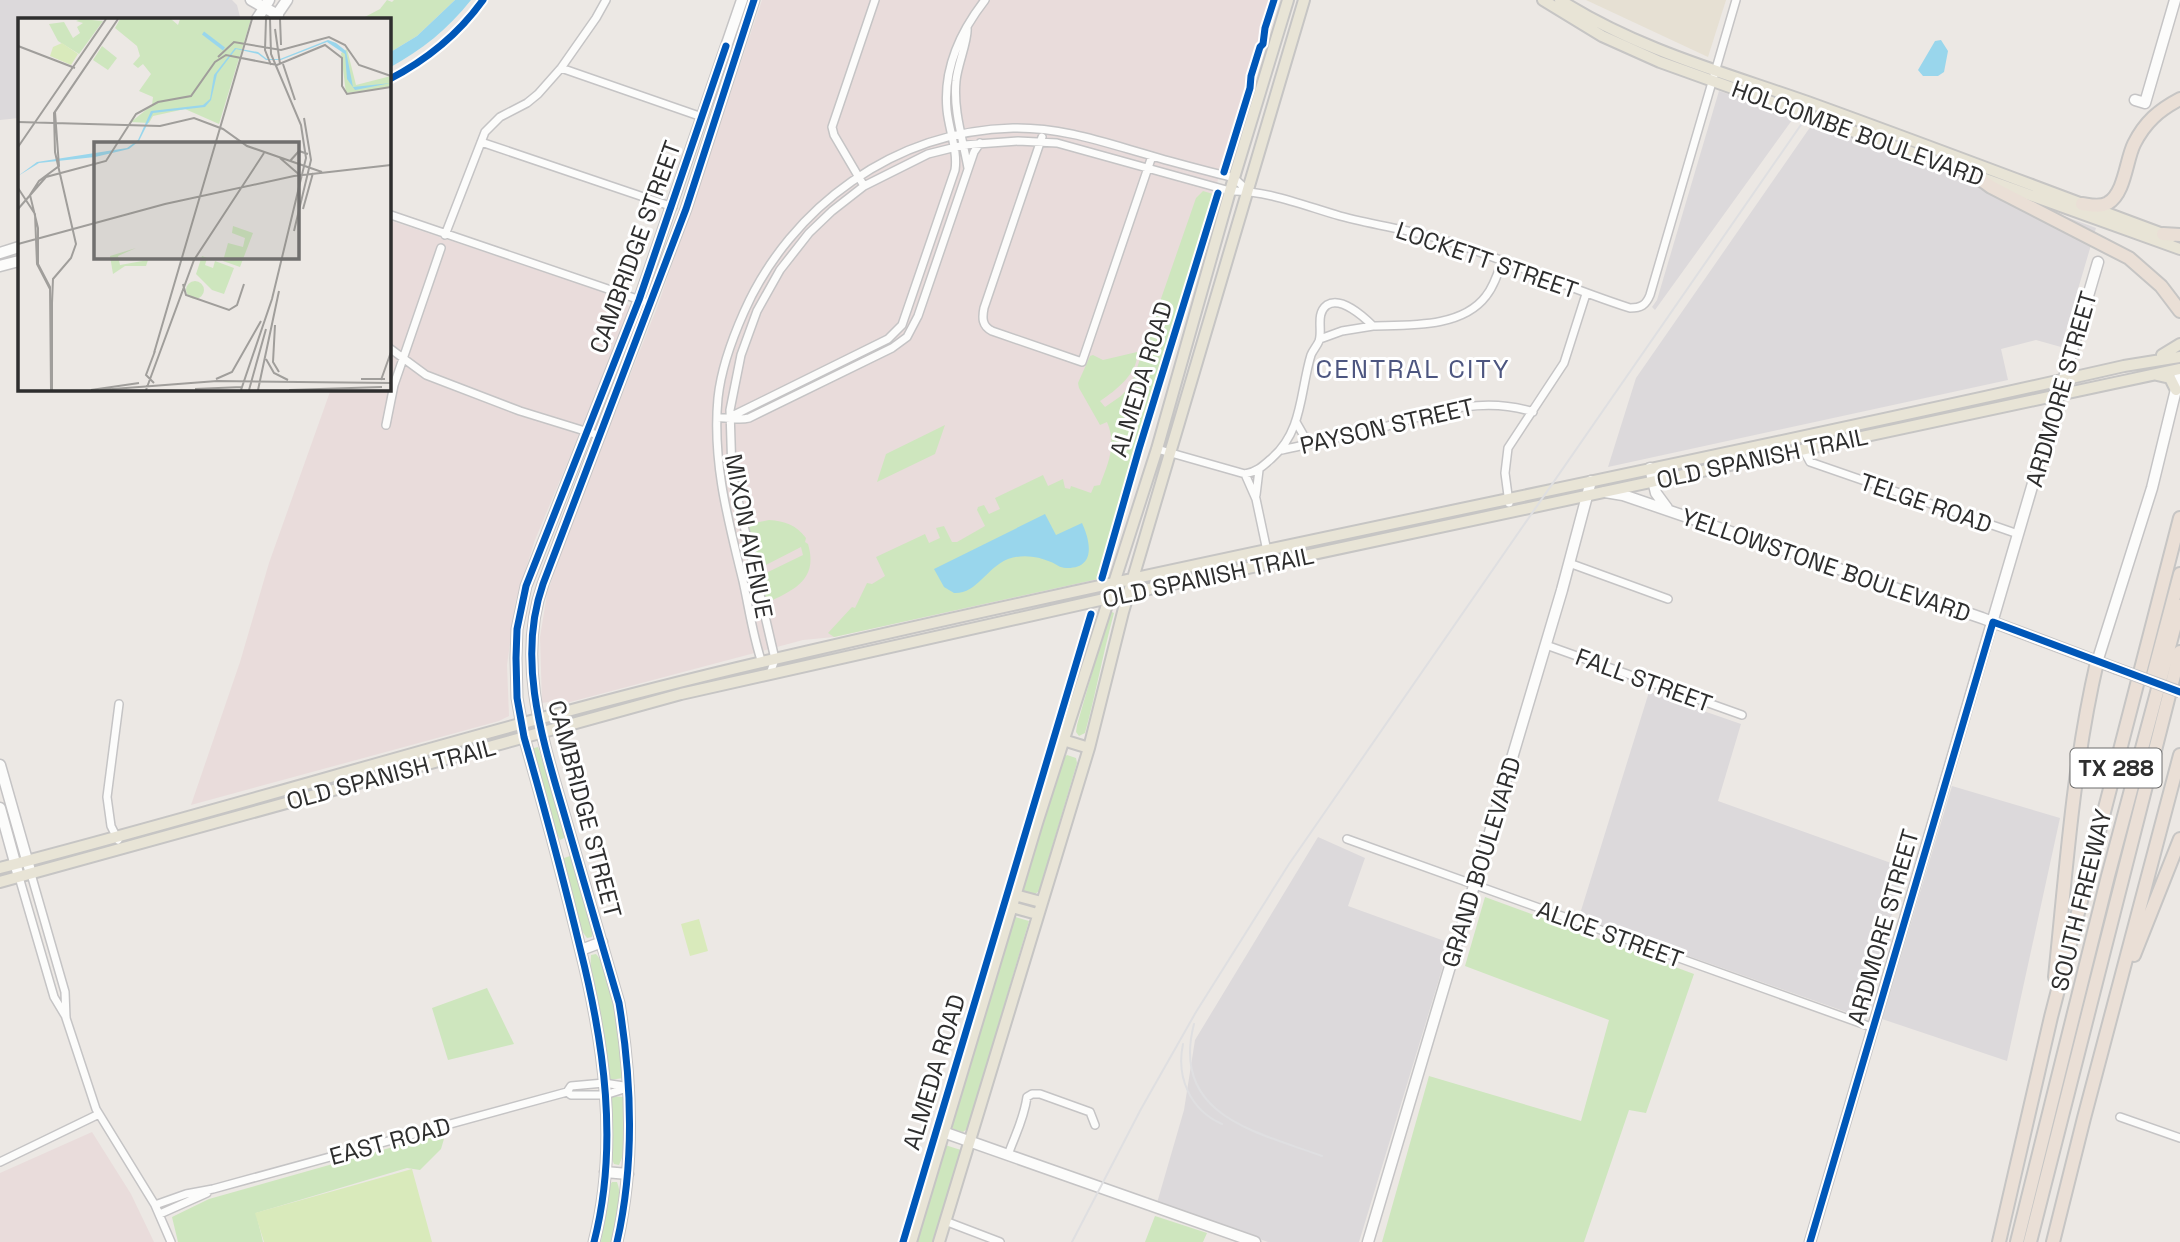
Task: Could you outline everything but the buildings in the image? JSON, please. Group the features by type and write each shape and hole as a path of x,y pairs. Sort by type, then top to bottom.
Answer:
{"highway":[{"path":"2082,204 2102,206 2115,198 2133,145 2145,125 2155,114 2180,99"},
{"path":"1976,176 1991,187 2129,258 2161,286 2180,311"},
{"path":"2163,234 2179,245"},
{"name":"SOUTH FREEWAY","path":"1999,1242 2051,1017 2180,518"},
{"path":"2114,877 2121,804 2180,574"},
{"path":"2030,1242 2180,606"},
{"path":"2017,1242 2114,877 2180,652"},
{"path":"2051,1017 2072,810 2097,662"},
{"path":"2114,877 2180,683"},
{"name":"TX 288","path":"2053,1242 2180,755"},
{"path":"2107,1031 2148,915 2180,839"}],"main road":[{"name":"ALMEDA ROAD","path":"911,1242 1063,740 1116,583 1157,449 1230,191 1289,0"},
{"name":"ALMEDA ROAD","path":"939,1242 1088,748 1133,579 1304,0"},
{"name":"HOLCOMBE BOULEVARD","path":"1543,0 1591,30 1631,50 1883,130 2163,234"},
{"name":"HOLCOMBE BOULEVARD","path":"1560,0 1636,41 1713,75 1976,176 2179,245"},
{"path":"2146,361 2169,352 2180,344"},
{"name":"OLD SPANISH TRAIL","path":"0,869 522,724 761,662 1133,579 2146,361 2180,357"},
{"name":"OLD SPANISH TRAIL","path":"0,882 648,703 770,674 1861,436 2148,375 2180,371"},
{"path":"2148,375 2170,378 2176,390"},
{"path":"1961,401 1964,414"},
{"path":"1858,423 1861,436"},
{"path":"1784,439 1787,452"},
{"path":"1701,457 1704,471"},
{"path":"1406,521 1410,534"},
{"path":"1311,542 1315,555"},
{"path":"1267,551 1270,564"},
{"path":"1228,559 1230,573"},
{"path":"985,613 990,626"},
{"path":"881,636 885,649"},
{"path":"644,692 648,703"},
{"path":"1063,740 1088,748"},
{"path":"375,766 379,779"},
{"path":"1015,895 1041,902"},
{"path":"1012,907 1037,914"}],"street":[{"path":"251,0 267,4 276,17 284,1"},
{"path":"445,234 481,142 492,124 527,103 561,68 606,0"},
{"name":"CAMBRIDGE STREET","path":"594,1242 605,1172 605,1095 595,1008 524,737 517,698 517,629 522,601 536,556 639,300 742,0"},
{"name":"CAMBRIDGE STREET","path":"617,1242 628,1174 630,1087 619,1003 541,732 533,675 532,629 536,604 686,209 754,0"},
{"path":"864,186 832,127 875,0"},
{"path":"732,399 742,408 755,404 896,333 905,321 955,170 947,110 948,79 962,32 985,0"},
{"path":"1713,75 1736,0"},
{"path":"2135,100 2145,103 2175,0"},
{"path":"967,28 968,34 959,59 956,101 968,169"},
{"path":"561,68 702,117"},
{"name":"LOCKETT STREET","path":"1248,190 1347,218 1415,232 1630,308 1644,305 1650,295 1713,75"},
{"name":"MIXON AVENUE","path":"770,674 761,662 723,498 717,418 718,394 734,333 754,290 779,251 803,223 833,194 883,161 922,144 1000,128 1044,129 1088,136 1234,178 1248,190"},
{"path":"1044,129 984,308 983,320 986,327 992,331 1082,362 1153,156"},
{"name":"MIXON AVENUE","path":"775,659 732,474 730,417 743,348 757,311 789,257 809,233 864,186 922,157 953,147 980,143 1041,141 1085,149 1230,191 1248,190"},
{"path":"481,142 673,207"},
{"path":"730,417 739,421 749,418 900,344 914,326 968,169 980,143"},
{"path":"390,215 651,305"},
{"path":"0,253 17,248"},
{"path":"386,425 394,385 441,248"},
{"path":"929,251 938,255"},
{"path":"0,266 18,261"},
{"path":"1320,339 1342,331 1442,320 1465,314 1486,296 1502,261"},
{"name":"ARDMORE STREET","path":"1810,1242 2098,262"},
{"path":"1511,513 1504,473 1508,448 1564,363 1586,294"},
{"path":"1157,449 1241,473 1259,470 1282,450 1296,421 1312,352 1320,339 1322,312 1328,305 1343,304 1373,326"},
{"path":"390,349 426,375 520,411 601,436"},
{"path":"2097,662 2152,488 2180,371"},
{"path":"717,418 730,417 755,404"},
{"name":"PAYSON STREET","path":"1282,450 1376,429 1459,406 1507,405 1532,412"},
{"path":"1296,421 1300,432 1315,442"},
{"name":"TELGE ROAD","path":"1802,449 1810,462 2018,534"},
{"name":"YELLOWSTONE BOULEVARD","path":"1650,468 1660,502 1670,511"},
{"path":"1259,470 1256,499 1267,551"},
{"path":"1241,473 1256,499"},
{"name":"GRAND BOULEVARD","path":"1368,1242 1546,645 1591,481"},
{"name":"YELLOWSTONE BOULEVARD","path":"1605,492 1623,495 1993,622 2180,692"},
{"path":"1569,563 1668,598"},
{"path":"522,601 536,604"},
{"name":"FALL STREET","path":"1546,645 1742,715"},
{"path":"770,674 775,659"},
{"path":"119,704 107,797 111,826 121,850"},
{"path":"0,765 21,862"},
{"path":"0,808 65,992 66,1018"},
{"name":"ALICE STREET","path":"1347,839 1874,1028"},
{"path":"25,875 54,997 66,1018 80,1066 99,1114 160,1214 170,1242"},
{"path":"581,950 602,942"},
{"name":"EAST ROAD","path":"155,1205 186,1194 213,1189 566,1092 571,1086 604,1083 630,1087"},
{"name":"EAST ROAD","path":"566,1092 571,1095 605,1095 630,1087"},
{"path":"1013,1149 1026,1110 1027,1097 1032,1094 1040,1094 1090,1112 1096,1125"},
{"path":"0,1162 99,1114"},
{"path":"2120,1117 2180,1138"},
{"path":"943,1132 969,1141 1013,1149 1255,1242"},
{"path":"605,1172 628,1174"},
{"name":"EAST ROAD","path":"160,1214 213,1189"},
{"path":"946,1220 1000,1242"}],"shaded area":[{"path":"0,0 232,0 237,5 240,18 18,18 18,118 0,120"},
{"path":"762,0 1272,0 1098,579 834,637 803,640 555,706 554,701 542,703 540,637 547,594 569,528 658,305"},
{"path":"1586,0 1726,0 1708,57"},
{"path":"1719,91 1795,116 1655,310 1652,307 1657,300"},
{"path":"1813,123 2096,228 2061,347 2036,340 2001,349 2008,380 1608,467 1636,378"},
{"path":"390,220 621,298 631,308 535,540 516,600 507,665 509,716 499,721 191,805 240,662 269,563 331,390 390,390"},
{"path":"1649,692 1741,724 1718,801 1905,868 1888,928 1893,931 1866,1019 1579,917"},
{"path":"1952,786 2060,818 2007,1061 1882,1019"},
{"path":"1318,837 1365,858 1348,906 1450,943 1359,1242 1268,1242 1157,1203 1184,1110 1195,1040"},
{"path":"92,1132 131,1194 154,1242 0,1242 0,1173"}],"green space":[{"path":"387,0 455,0 417,36 390,52 390,18 363,18 380,9"},
{"path":"1203,191 1213,194 1098,579 834,637 828,633 852,607 855,608 867,583 872,584 885,576 876,557 925,534 929,543 940,538 936,528 944,526 952,542 957,542 985,526 978,507 984,505 989,514 1000,509 995,498 1043,475 1048,486 1063,479 1065,488 1070,489 1071,486 1091,493 1094,486 1100,485 1110,454 1110,430 1107,422 1100,425 1078,383 1090,356 1103,360 1137,352 1131,373 1120,386 1100,401 1105,407 1131,385 1196,198"},
{"path":"945,425 935,454 877,482 886,454"},
{"path":"769,520 794,527 806,538 810,567 801,583 764,604 758,582 768,572 803,555 801,547 758,569 746,529 750,524"},
{"path":"1110,611 1114,613 1089,718 1085,733 1079,736 1076,732 1077,725"},
{"path":"538,747 565,833 560,840 550,819 533,754 534,748"},
{"path":"1067,755 1076,758 1077,763 1039,891 1034,895 1023,892 1021,888 1063,758"},
{"path":"570,856 593,927 592,937 587,938 579,927 562,862"},
{"path":"1485,897 1694,974 1646,1113 1629,1110 1584,1242 1382,1242 1429,1076 1581,1121 1609,1020 1465,966"},
{"path":"1012,916 1029,921 973,1111 967,1129 963,1132 953,1129 951,1124"},
{"path":"699,919 708,951 690,956 681,924"},
{"path":"596,954 603,964 613,994 623,1078 610,1080 608,1077 603,1032 590,974 591,955"},
{"path":"487,988 514,1044 448,1060 432,1008"},
{"path":"612,1096 623,1097 625,1102 624,1153 619,1165 614,1164 609,1152"},
{"path":"446,1132 441,1149 420,1170 407,1168 256,1213 263,1242 178,1242 172,1217 209,1199"},
{"path":"945,1145 961,1150 933,1242 915,1242"},
{"path":"412,1169 432,1242 264,1242 255,1213"},
{"path":"612,1182 617,1182 619,1189 618,1219 613,1242 601,1242 607,1189"},
{"path":"1155,1216 1207,1233 1203,1242 1145,1242"}],"water":[{"path":"455,0 471,0 434,38 390,67 390,52 417,36"},
{"path":"1941,40 1948,51 1944,72 1938,76 1923,76 1918,70 1935,41"},
{"path":"1045,514 1056,535 1082,523 1089,545 1087,559 1083,564 1064,568 1041,558 1019,557 1000,563 975,585 962,592 954,593 944,587 934,569"}],"railway":[{"path":"1072,1242 1141,1109 1196,1012 1289,864 1805,119"},
{"path":"1194,1024 1190,1055 1195,1080 1207,1100 1247,1128 1322,1156"},
{"path":"1183,1044 1182,1068 1188,1091 1201,1110 1222,1124"}],"cycle path":[{"path":"390,79 441,46 483,0"},
{"path":"617,1242 629,1152 627,1063 619,1003 542,735 532,674 535,614 543,584 686,209 754,0"},
{"path":"1224,172 1274,0"},
{"path":"594,1242 606,1168 607,1131 602,1057 589,984 524,737 517,698 517,629 526,586 639,300 726,46"},
{"path":"1102,578 1218,193"},
{"path":"903,1242 1091,614"},
{"path":"1810,1242 1993,622 2180,692"}],"district":[{"name":"CENTRAL CITY","path":"1413,369"}]}
